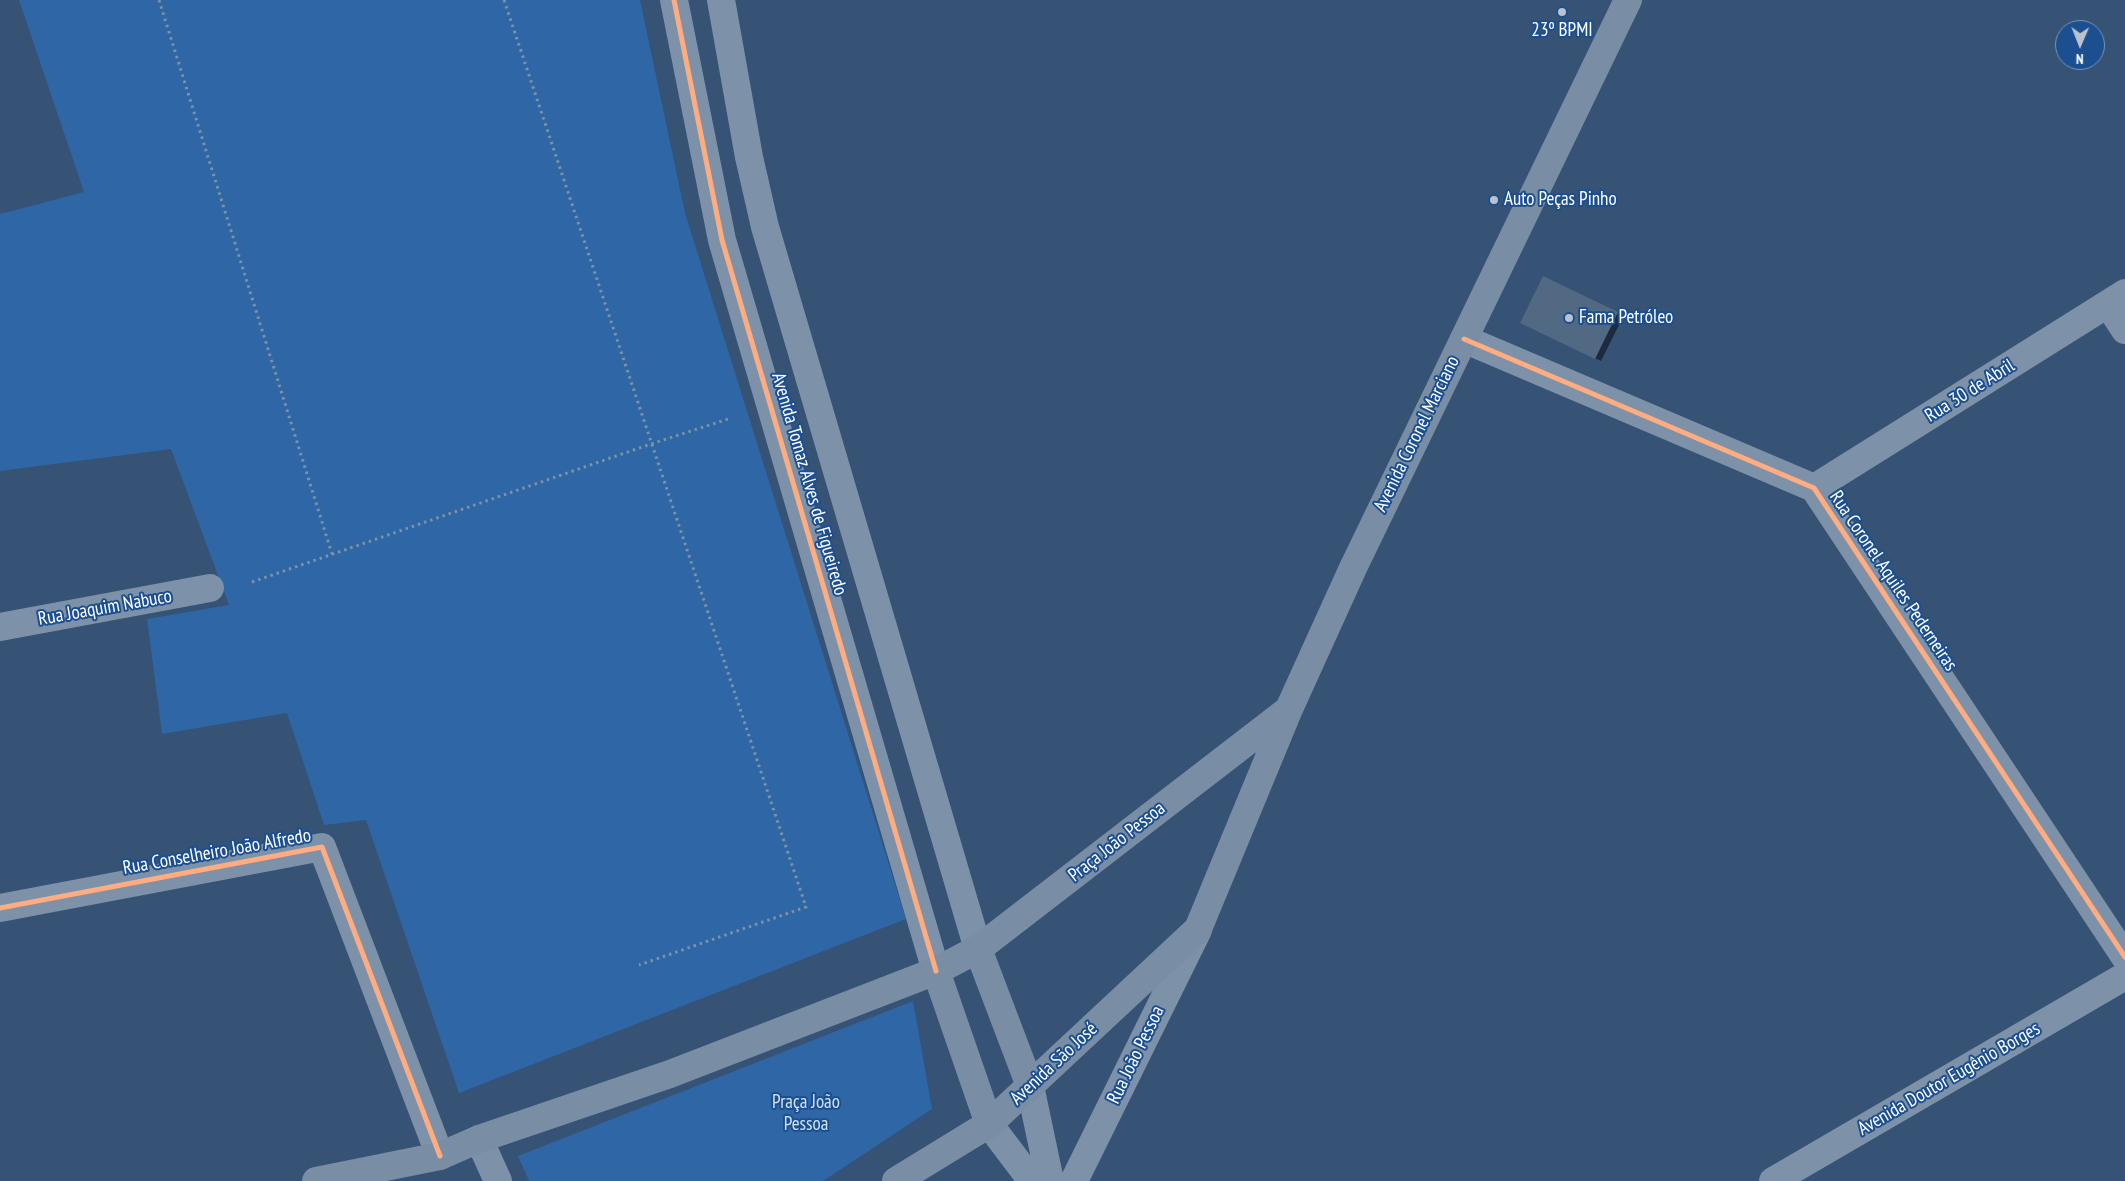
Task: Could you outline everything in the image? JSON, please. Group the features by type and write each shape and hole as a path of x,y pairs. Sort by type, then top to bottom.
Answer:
{"main road":[{"name":"Avenida Coronel Marciano","path":"1289,709 1353,568 1628,0"},
{"name":"Praça João Pessoa","path":"316,1181 440,1156 479,1139 670,1074 936,971 978,949 1289,709"},
{"path":"1198,929 1289,709"},
{"name":"Avenida São José","path":"896,1181 989,1124 1198,929"},
{"path":"978,949 1030,1086"},
{"path":"936,971 989,1124"}],"street":[{"name":"Avenida Tomaz Alves de Figueiredo","path":"674,0 722,240 936,971"},
{"name":"Avenida Tomaz Alves de Figueiredo","path":"721,0 748,157 765,228 978,949"},
{"path":"2116,299 2125,330"},
{"name":"Rua 30 de Abril","path":"1814,488 2116,299"},
{"name":"Rua Coronel Aquiles Pederneiras","path":"1464,339 1814,488 2125,957"},
{"name":"Rua Joaquim Nabuco","path":"0,627 210,588"},
{"name":"Rua Conselheiro João Alfredo","path":"0,908 322,847 440,1156"},
{"name":"Rua João Pessoa","path":"1074,1181 1198,929"},
{"name":"Avenida Doutor Eugênio Borges","path":"1773,1181 2125,976"},
{"path":"1030,1086 1050,1181"},
{"path":"989,1124 1032,1181"},
{"path":"479,1139 498,1181"}],"path":[{"path":"159,0 332,554"},
{"path":"504,0 806,907 639,966"},
{"path":"252,582 728,419"}],"green space":[{"path":"19,0 640,0 685,213 906,919 459,1093 366,820 324,825 287,713 162,734 147,619 229,605 171,449 0,471 0,214 84,192"},
{"name":"Praça João Pessoa","path":"913,1001 932,1109 823,1181 529,1181 518,1156"}],"building":[{"name":"Fama Petróleo","path":"1543,276 1618,312 1595,359 1520,323"}],"cycle path":[{"path":"674,0 722,240 936,971"},
{"path":"1464,339 1814,488 2125,957"},
{"path":"0,908 322,847 440,1156"}],"place":[{"name":"23º BPMI","path":"1562,12"},
{"name":"Auto Peças Pinho","path":"1494,200"},
{"name":"Fama Petróleo","path":"1569,318"}]}
